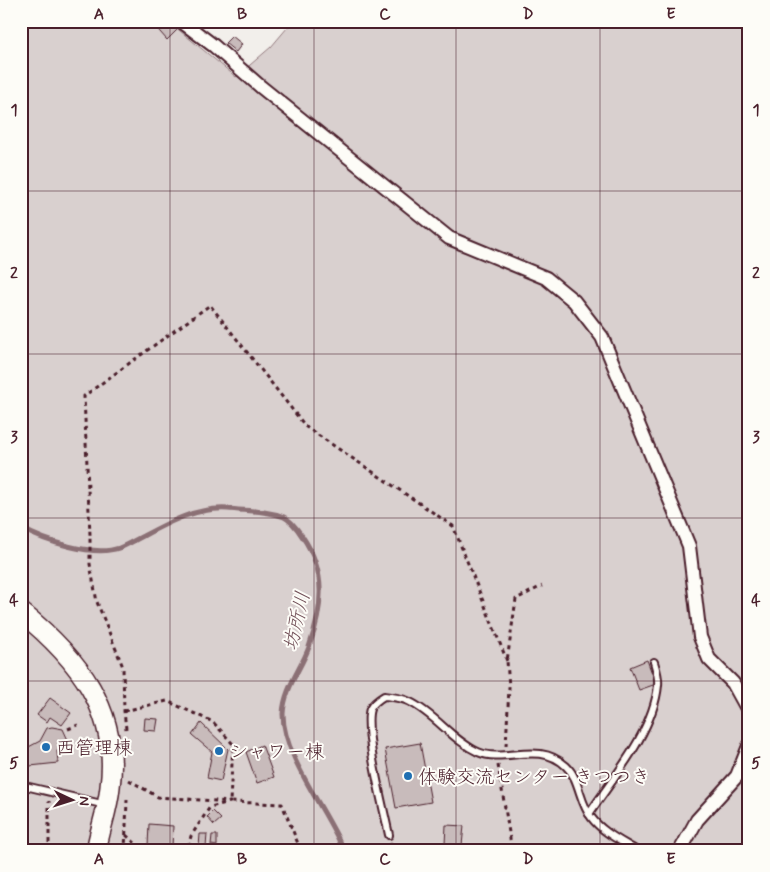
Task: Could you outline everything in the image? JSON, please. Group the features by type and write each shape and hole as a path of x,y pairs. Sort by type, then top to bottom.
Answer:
{"street":[{"path":"181,21 449,238 546,278 574,301 602,337 688,546 700,637 709,659 733,683 749,712"},
{"path":"21,612 64,651 79,668 92,690 104,717 112,752 110,788 96,851"},
{"path":"680,851 697,820 737,776 749,746"}],"lane":[{"path":"589,814 641,735 653,710 659,682 654,662"},
{"path":"390,835 368,730 370,708 377,700 384,696 410,702 479,752 496,755 529,752 556,759 566,765 574,778 589,814 604,830 637,851"},
{"path":"21,785 107,805"}],"path":[{"path":"230,802 234,744 213,722 167,701 124,710 123,667 97,602 90,564 84,396 210,305 306,427 452,526 507,661"},
{"path":"506,754 509,687 507,661 516,599 542,586"},
{"path":"68,729 78,725"},
{"path":"496,755 512,851"},
{"path":"128,780 158,797 282,804 301,851"},
{"path":"49,792 49,851"},
{"path":"187,851 191,836 210,807 230,802"},
{"path":"126,836 144,851"}],"shaded area":[{"path":"21,21 168,21 236,77 271,47 293,21 749,21 749,851 21,851"}],"building":[{"path":"154,21 173,21 172,23 178,29 167,40 153,24"},
{"path":"232,36 242,44 236,52 225,43"},
{"path":"647,660 656,684 639,690 630,667"},
{"path":"50,698 71,713 62,725 50,717 47,722 37,715"},
{"path":"145,718 158,719 156,731 144,730"},
{"name":"シャワー棟","path":"201,723 228,749 221,781 207,778 212,752 192,735"},
{"name":"西管理棟","path":"47,728 63,729 68,740 66,745 57,751 58,763 21,767 21,751 40,741"},
{"name":"体験交流センター きつつき","path":"420,743 431,802 396,808 385,749"},
{"path":"262,745 274,777 257,783 246,752"},
{"path":"213,811 221,819 214,825 207,817"},
{"path":"149,824 173,826 172,847 148,846"},
{"path":"446,825 464,826 462,845 445,844"},
{"path":"200,834 207,834 206,847 199,847"},
{"path":"212,835 217,835 217,846 211,845"}],"waterway":[{"name":"坊所川","path":"21,528 42,538 69,546 83,549 108,550 128,544 184,516 205,510 228,509 263,512 287,518 300,534 316,563 319,577 320,604 309,647 286,696 283,714 285,731 298,765 344,851"}],"place":[{"name":"西管理棟","path":"46,747"},
{"name":"シャワー棟","path":"219,751"},
{"name":"体験交流センター きつつき","path":"408,776"}]}
